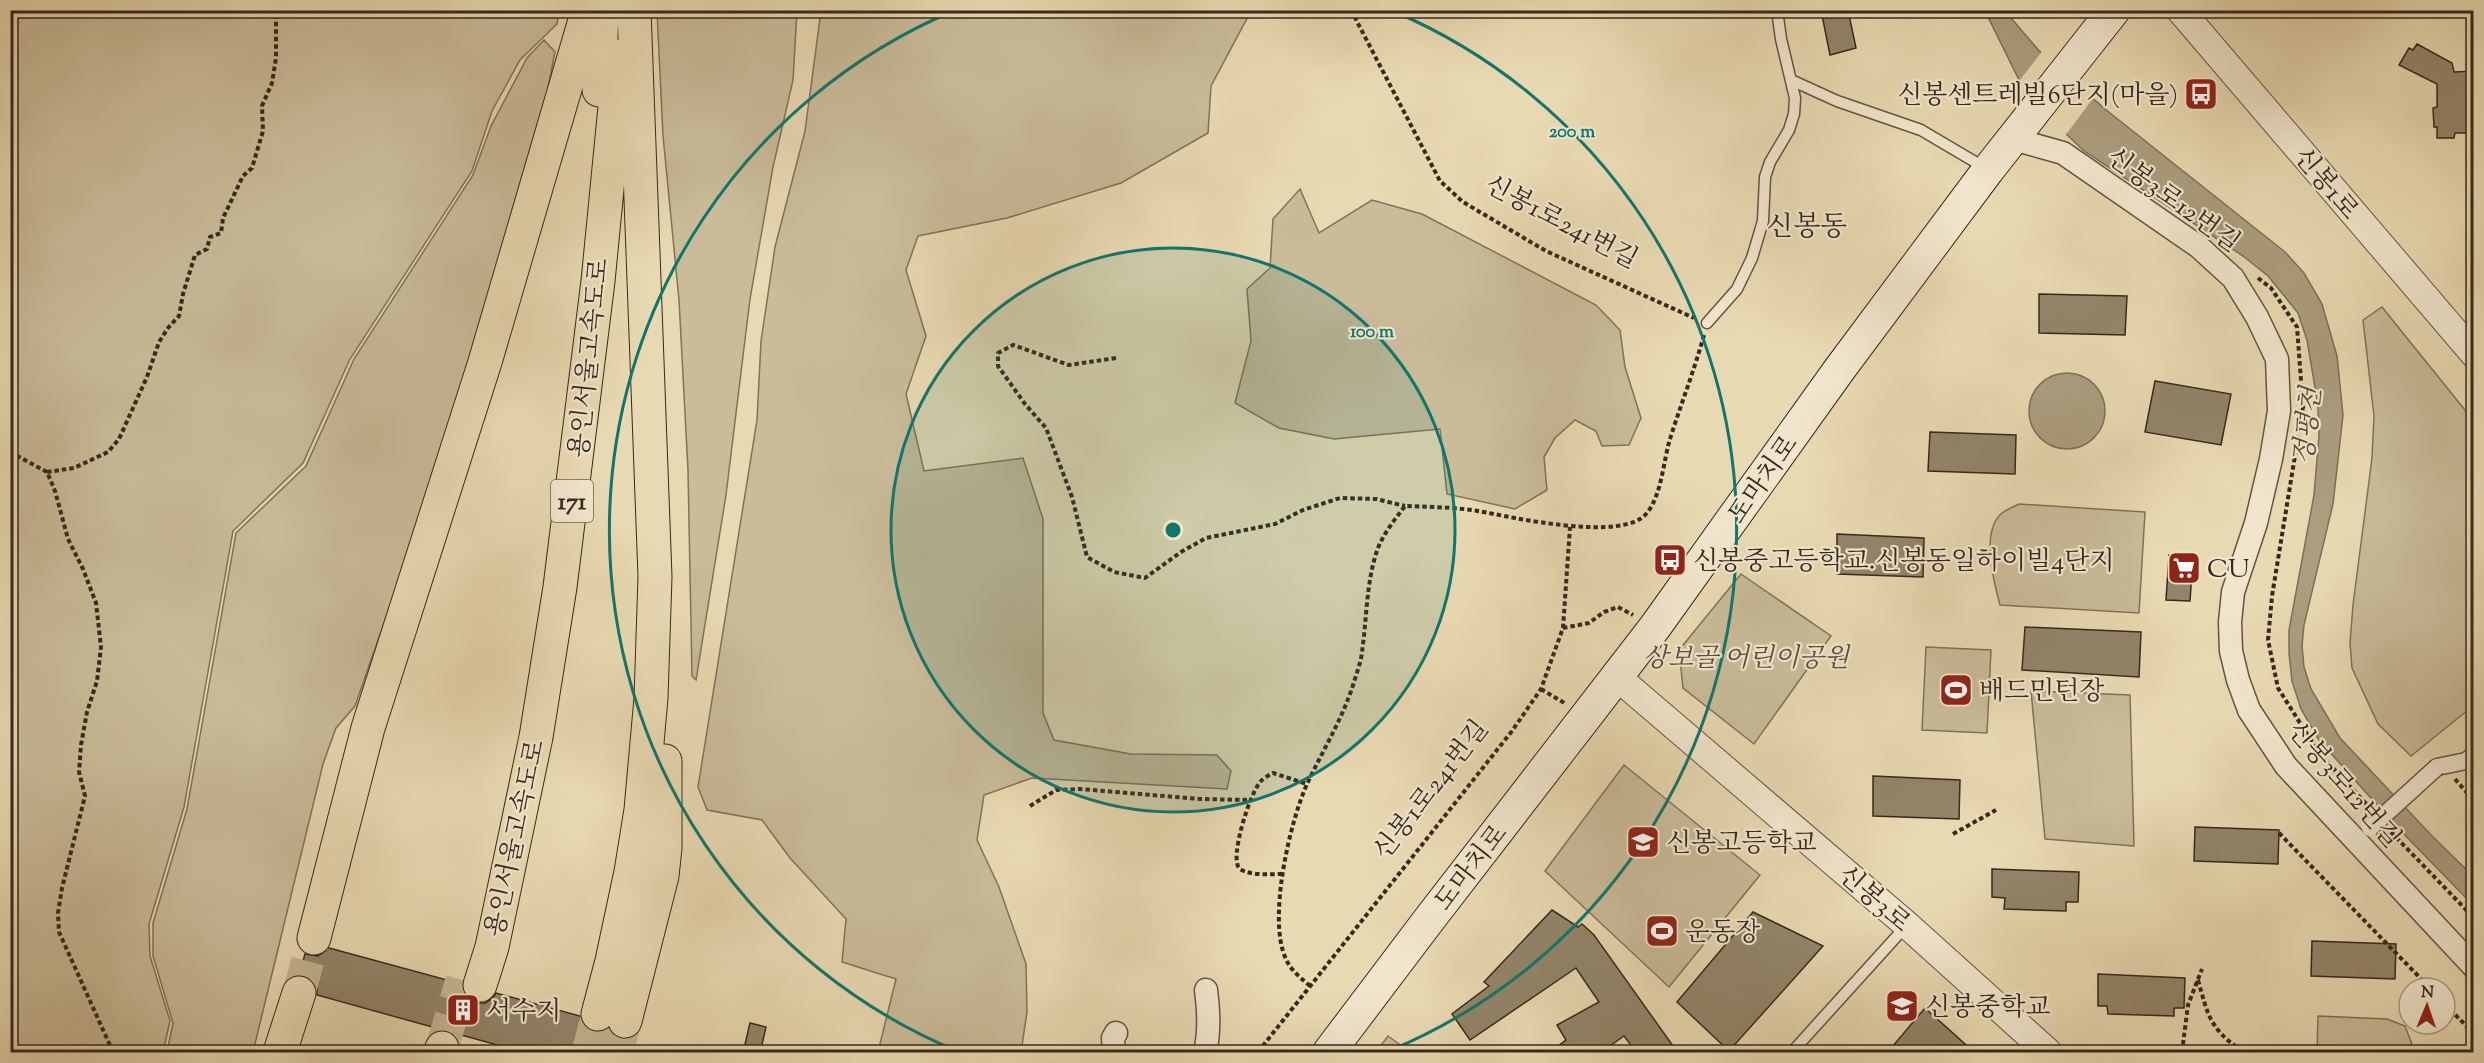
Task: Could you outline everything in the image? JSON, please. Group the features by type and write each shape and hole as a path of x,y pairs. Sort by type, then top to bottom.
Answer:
{"highway":[{"path":"314,938 368,728 485,362 588,10"},
{"name":"용인서울고속도로","path":"602,10 594,155 577,344 537,627 509,783 481,914 471,982 492,947 536,737 560,587 595,304 626,10"},
{"path":"612,1017 615,950 641,810 651,698 655,603 634,10"},
{"path":"280,1053 299,993"}],"main road":[{"name":"도마치로","path":"1329,1053 1655,627 1839,370 1988,170 2106,22"}],"street":[{"name":"신봉1로","path":"2180,10 2474,354"},
{"name":"신봉3로12번길","path":"2015,136 2063,153 2199,247 2233,278 2262,327 2277,359 2279,411 2256,524 2234,592 2230,622 2231,651 2249,710 2286,766 2370,826 2474,967"},
{"name":"신봉3로","path":"1617,677 1907,925 2048,1053"},
{"path":"2370,826 2440,766 2466,761 2474,755"},
{"path":"1206,990 1209,1036 1206,1053"}],"lane":[{"path":"1707,323 1737,289 1752,258 1763,221 1765,177 1770,162 1789,130 1794,114 1795,98 1777,10"},
{"path":"1791,80 1837,101 1921,130 1988,170"},
{"path":"1792,1053 1907,925"}],"path":[{"path":"47,472 74,468 108,452 118,439 147,377 159,342 179,316 195,255 207,249 210,237 221,233 223,218 243,176 252,168 263,131 262,106 272,83 276,58 276,10"},
{"name":"신봉1로241번길","path":"1352,10 1440,180 1463,202 1565,260 1707,323"},
{"path":"2253,274 2271,288 2297,327 2303,407 2272,596 2268,640 2278,688 2319,753 2370,826 2474,918"},
{"path":"1116,358 1069,365 1013,345 998,353 998,366 1025,404 1046,428 1071,497 1087,557 1114,572 1145,578 1181,552 1206,538 1275,524 1303,510 1340,498 1376,499 1405,506 1477,511 1570,527 1637,521 1647,513 1654,498 1669,441 1693,375 1707,323"},
{"path":"10,452 47,472 56,491 68,539 96,603 101,647 97,681 87,712 81,745 79,772 85,796 58,913 59,932 113,1053"},
{"path":"1310,986 1294,972 1286,960 1281,945 1279,924 1282,874 1293,824 1307,784 1339,724 1353,687 1362,654 1368,596 1378,549 1389,528 1405,506"},
{"name":"신봉1로241번길","path":"1258,1053 1512,731 1541,689 1563,628 1570,527"},
{"path":"1563,628 1588,623 1604,612 1618,607 1655,627"},
{"path":"2440,766 2474,801"},
{"path":"1282,874 1263,874 1241,869 1236,864 1235,852 1250,800 1260,781 1273,773 1307,784"},
{"path":"1030,806 1056,790 1080,789 1200,799 1250,800"},
{"path":"1953,834 1996,810"},
{"path":"2279,833 2418,976"},
{"path":"2182,1053 2188,1005 2202,969"},
{"path":"2198,980 2209,1019 2221,1035 2239,1049"},
{"path":"2457,1016 2474,1034"}],"green space":[{"path":"10,11 559,11 557,24 520,60 492,111 472,171 350,359 303,463 233,531 184,807 149,924 150,956 170,1021 163,1052 11,1052"},
{"path":"657,11 797,11 793,80 773,167 750,299 726,495 696,680 692,676 688,470 679,300 663,136"},
{"path":"821,11 1251,11 1211,86 1208,133 1121,183 1007,218 918,236 906,270 926,336 906,394 924,471 1023,458 1043,519 1043,713 1054,740 1131,754 1217,755 1231,771 1227,789 1032,778 984,795 977,840 999,887 1026,964 1027,1012 1021,1052 878,1052 896,979 842,962 846,919 790,858 762,820 707,810 698,787 757,420 761,341 775,247 805,131"},
{"path":"544,40 555,52 527,195 437,471 355,706 336,728 323,764 253,1052 167,1052 173,1023 153,956 153,923 187,809 236,533 306,466 354,359 473,175 491,126 527,58"},
{"path":"1300,189 1319,233 1372,200 1422,214 1596,305 1620,330 1625,367 1641,418 1629,445 1602,446 1596,431 1575,420 1555,438 1544,457 1547,490 1515,509 1447,494 1440,429 1334,439 1279,428 1235,403 1251,341 1247,289 1270,268 1273,219"},
{"path":"2382,307 2473,420 2473,706 2411,756 2378,724 2352,668 2350,643 2372,458 2374,416 2363,320"},
{"path":"2019,504 2145,512 2139,613 2000,605 1990,557 1992,532 1995,521 2002,513"},
{"name":"상보골 어린이공원","path":"1741,574 1831,636 1754,744 1683,688 1679,650"},
{"name":"배드민턴장","path":"1926,647 1991,650 1987,733 1922,730"},
{"path":"2031,691 2130,695 2134,846 2045,839"},
{"name":"운동장","path":"1624,765 1760,875 1669,987 1545,871"},
{"path":"2318,1016 2387,1019 2397,1023 2397,1036 2409,1036 2415,1052 2317,1052"},
{"path":"1388,1036 1410,1052 1376,1052"}],"shaded area":[{"name":"정평천","path":"1985,11 2005,11 2041,53 2105,109 2285,252 2304,273 2322,304 2337,356 2343,415 2333,504 2304,625 2302,646 2304,667 2311,689 2340,738 2473,876 2473,905 2394,824 2319,740 2301,709 2292,681 2289,630 2314,495 2319,435 2318,405 2307,340 2298,313 2268,276 2243,256 2084,151 2028,98"},
{"path":"2067,373 2082,376 2094,384 2102,396 2105,411 2102,426 2094,438 2082,446 2067,449 2052,446 2040,438 2032,426 2029,411 2032,396 2040,384 2052,376"}],"pier":[{"path":"2043,50 2095,96 2064,137 2025,100 2017,84"}],"building":[{"path":"1821,10 1848,10 1856,48 1830,55"},
{"path":"2417,44 2452,63 2454,72 2474,71 2474,133 2455,133 2454,138 2437,138 2433,108 2437,107 2437,84 2399,65 2409,48 2413,50"},
{"path":"2039,294 2127,296 2125,335 2039,333"},
{"path":"2155,381 2231,394 2221,445 2145,432"},
{"path":"1930,432 2016,435 2015,474 1928,471"},
{"path":"1837,534 1924,538 1923,577 1837,574"},
{"path":"2169,555 2193,557 2190,601 2166,600"},
{"path":"2025,627 2141,632 2139,677 2022,670"},
{"path":"1873,776 1960,780 1959,819 1873,816"},
{"path":"2195,827 2279,830 2278,864 2194,861"},
{"path":"1992,869 2079,872 2078,902 2066,902 2066,911 2004,909 2005,898 1992,897"},
{"path":"1552,910 1578,927 1582,924 1594,935 1678,1053 1637,1053 1624,1036 1600,1053 1549,1053 1566,1040 1557,1025 1599,1002 1576,968 1470,1040 1452,1014 1489,986 1484,982"},
{"path":"1753,912 1823,946 1729,1051 1677,1002"},
{"path":"2312,941 2396,944 2395,979 2311,976"},
{"name":"서수지","path":"329,948 462,984 466,997 475,1003 485,1003 496,993 580,1016 584,1027 593,1032 609,1029 612,1035 620,1039 630,1039 626,1053 526,1053 317,995 317,988 313,981 305,975 299,975 305,954 318,956"},
{"path":"2098,974 2185,978 2184,1008 2174,1008 2174,1016 2108,1014 2107,1006 2098,1006"},
{"path":"1925,1008 1975,1053 1887,1053"},
{"path":"750,1023 766,1027 760,1053 743,1053"}],"tunnel":[{"path":"299,993 314,938"},
{"path":"442,1048 462,980"},
{"path":"588,1052 598,1014"},
{"path":"617,1052 625,1021"}],"place":[{"name":"신봉센트레빌6단지(마을)","path":"2201,94"},
{"name":"신봉중고등학교.신봉동일하이빌4단지","path":"1670,560"},
{"name":"CU","path":"2184,568"},
{"name":"배드민턴장","path":"1956,690"},
{"name":"신봉고등학교","path":"1643,842"},
{"name":"운동장","path":"1662,931"},
{"name":"신봉중학교","path":"1902,1006"},
{"name":"서수지","path":"463,1010"}],"district":[{"name":"신봉동","path":"1807,225"}]}
